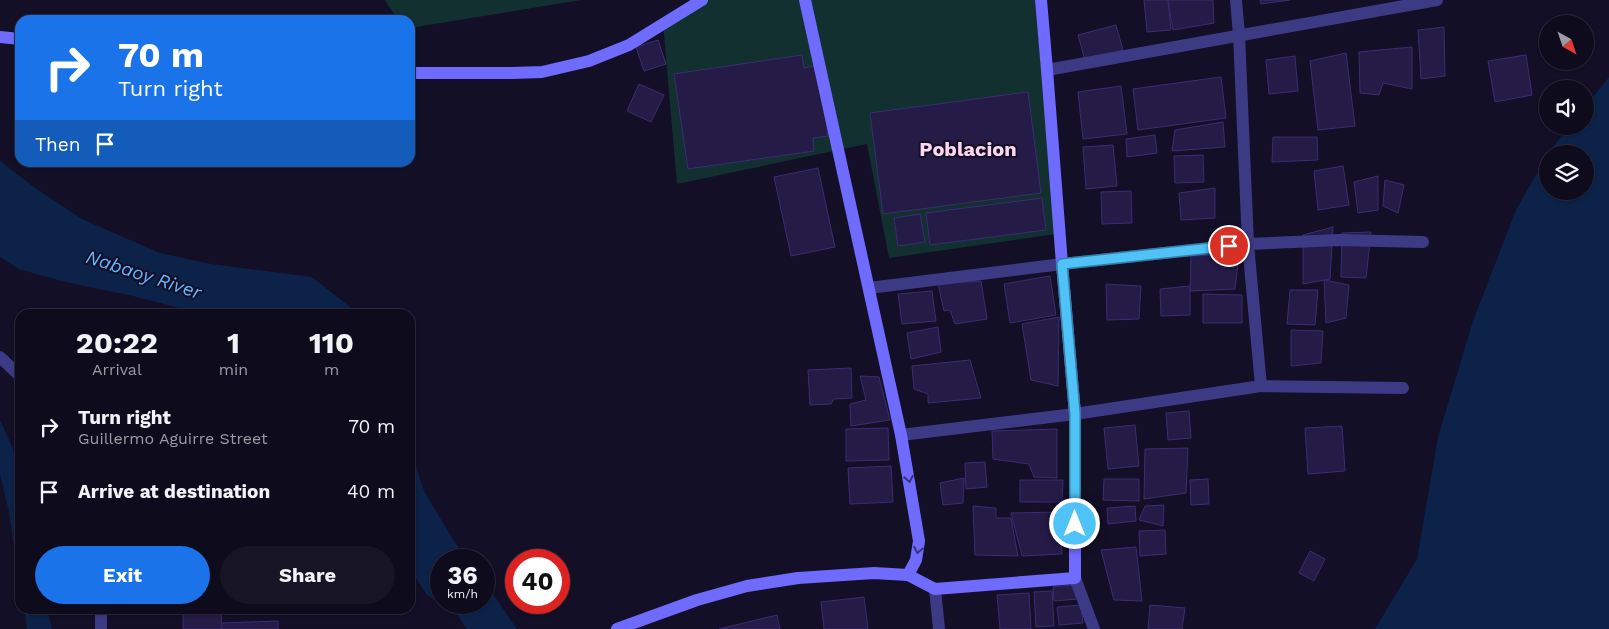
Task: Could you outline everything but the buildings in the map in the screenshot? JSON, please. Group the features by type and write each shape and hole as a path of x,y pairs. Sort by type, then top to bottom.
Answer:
{"main road":[{"path":"415,72 542,72 589,61 629,45 702,0"},
{"path":"805,0 901,435 919,541 916,560 908,575"},
{"path":"617,629 697,600 747,586 798,578 874,573 908,575 935,589 1075,578 1075,414 1041,0"},
{"path":"0,37 15,38"}],"street":[{"path":"1236,0 1248,244 1261,386"},
{"path":"1047,70 1430,1"},
{"path":"869,288 1062,264 1248,244 1339,240 1423,242"},
{"path":"0,357 15,371"},
{"path":"901,435 1075,414 1261,386 1403,388"},
{"path":"1075,578 1094,629"},
{"path":"935,589 939,629"},
{"path":"101,614 101,629"}],"green space":[{"path":"385,0 581,0 415,27 415,15 395,15"},
{"path":"707,0 1035,0 1056,234 889,258 867,144 677,184 663,23"}],"water":[{"path":"1609,77 1609,629 1375,629 1417,559 1438,437 1473,321 1516,210 1539,170 1539,200 1594,200 1594,145 1555,145 1562,135 1594,135 1594,96"},
{"name":"Nabaoy River","path":"0,161 38,190 82,219 160,253 211,264 312,277 353,309 184,309 61,281 19,269 0,257"},
{"path":"0,420 15,453 15,553 9,512 0,474"},
{"path":"415,463 424,491 460,549 430,549 430,597 415,577"},
{"path":"495,597 517,629 466,629 457,614 495,614"},
{"path":"25,614 48,614 52,629 27,629"}],"district":[{"name":"Poblacion","path":"968,149"}],"route":[{"path":"1075,524 1075,414 1062,264 1229,246"}]}
